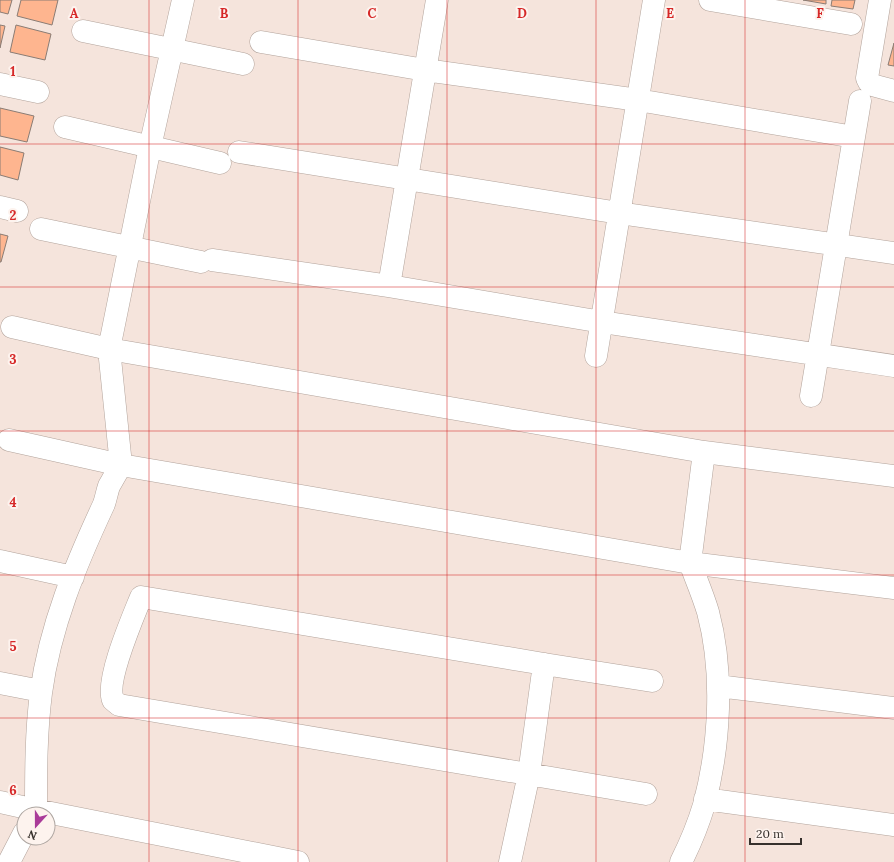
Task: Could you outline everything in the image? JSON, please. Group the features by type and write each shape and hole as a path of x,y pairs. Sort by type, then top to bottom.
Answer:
{"street":[{"path":"35,806 36,748 41,691 53,635 72,577 109,487 121,465 109,349 150,147 183,0"},
{"path":"389,286 437,0"},
{"path":"596,356 654,0"},
{"path":"710,0 851,24"},
{"path":"880,0 867,78 872,85 894,91"},
{"path":"83,32 243,64"},
{"path":"261,42 425,70 638,100 854,137"},
{"path":"0,84 38,92"},
{"path":"811,396 860,101"},
{"path":"65,127 220,163"},
{"path":"239,152 619,213 894,252"},
{"path":"41,229 130,248 206,261 389,286 602,322 894,366"},
{"path":"12,327 109,349 704,452 894,476"},
{"path":"9,440 121,465 690,563 894,588"},
{"path":"681,862 691,842 705,799 716,741 718,721 718,686 713,639 708,611 690,563 704,452"},
{"path":"0,561 72,577"},
{"path":"646,794 119,705 113,700 111,689 122,646 141,597 652,681"},
{"path":"510,862 529,774 544,664"},
{"path":"0,683 41,691"},
{"path":"718,686 894,708"},
{"path":"705,799 894,825"},
{"path":"0,802 16,807"},
{"path":"56,816 298,862"},
{"path":"9,862 17,846"}],"building":[{"path":"0,0 12,0 8,14 0,12"},
{"path":"21,0 58,0 52,25 17,16"},
{"path":"803,0 826,0 826,4"},
{"path":"832,0 855,0 853,9 831,6"},
{"path":"0,25 5,26 0,48"},
{"path":"16,25 51,34 45,60 10,52"},
{"path":"894,43 894,66 888,65"},
{"path":"0,108 34,116 27,142 0,136"},
{"path":"0,147 24,153 18,180 0,175"},
{"path":"0,234 8,236 1,262 0,262"}]}
